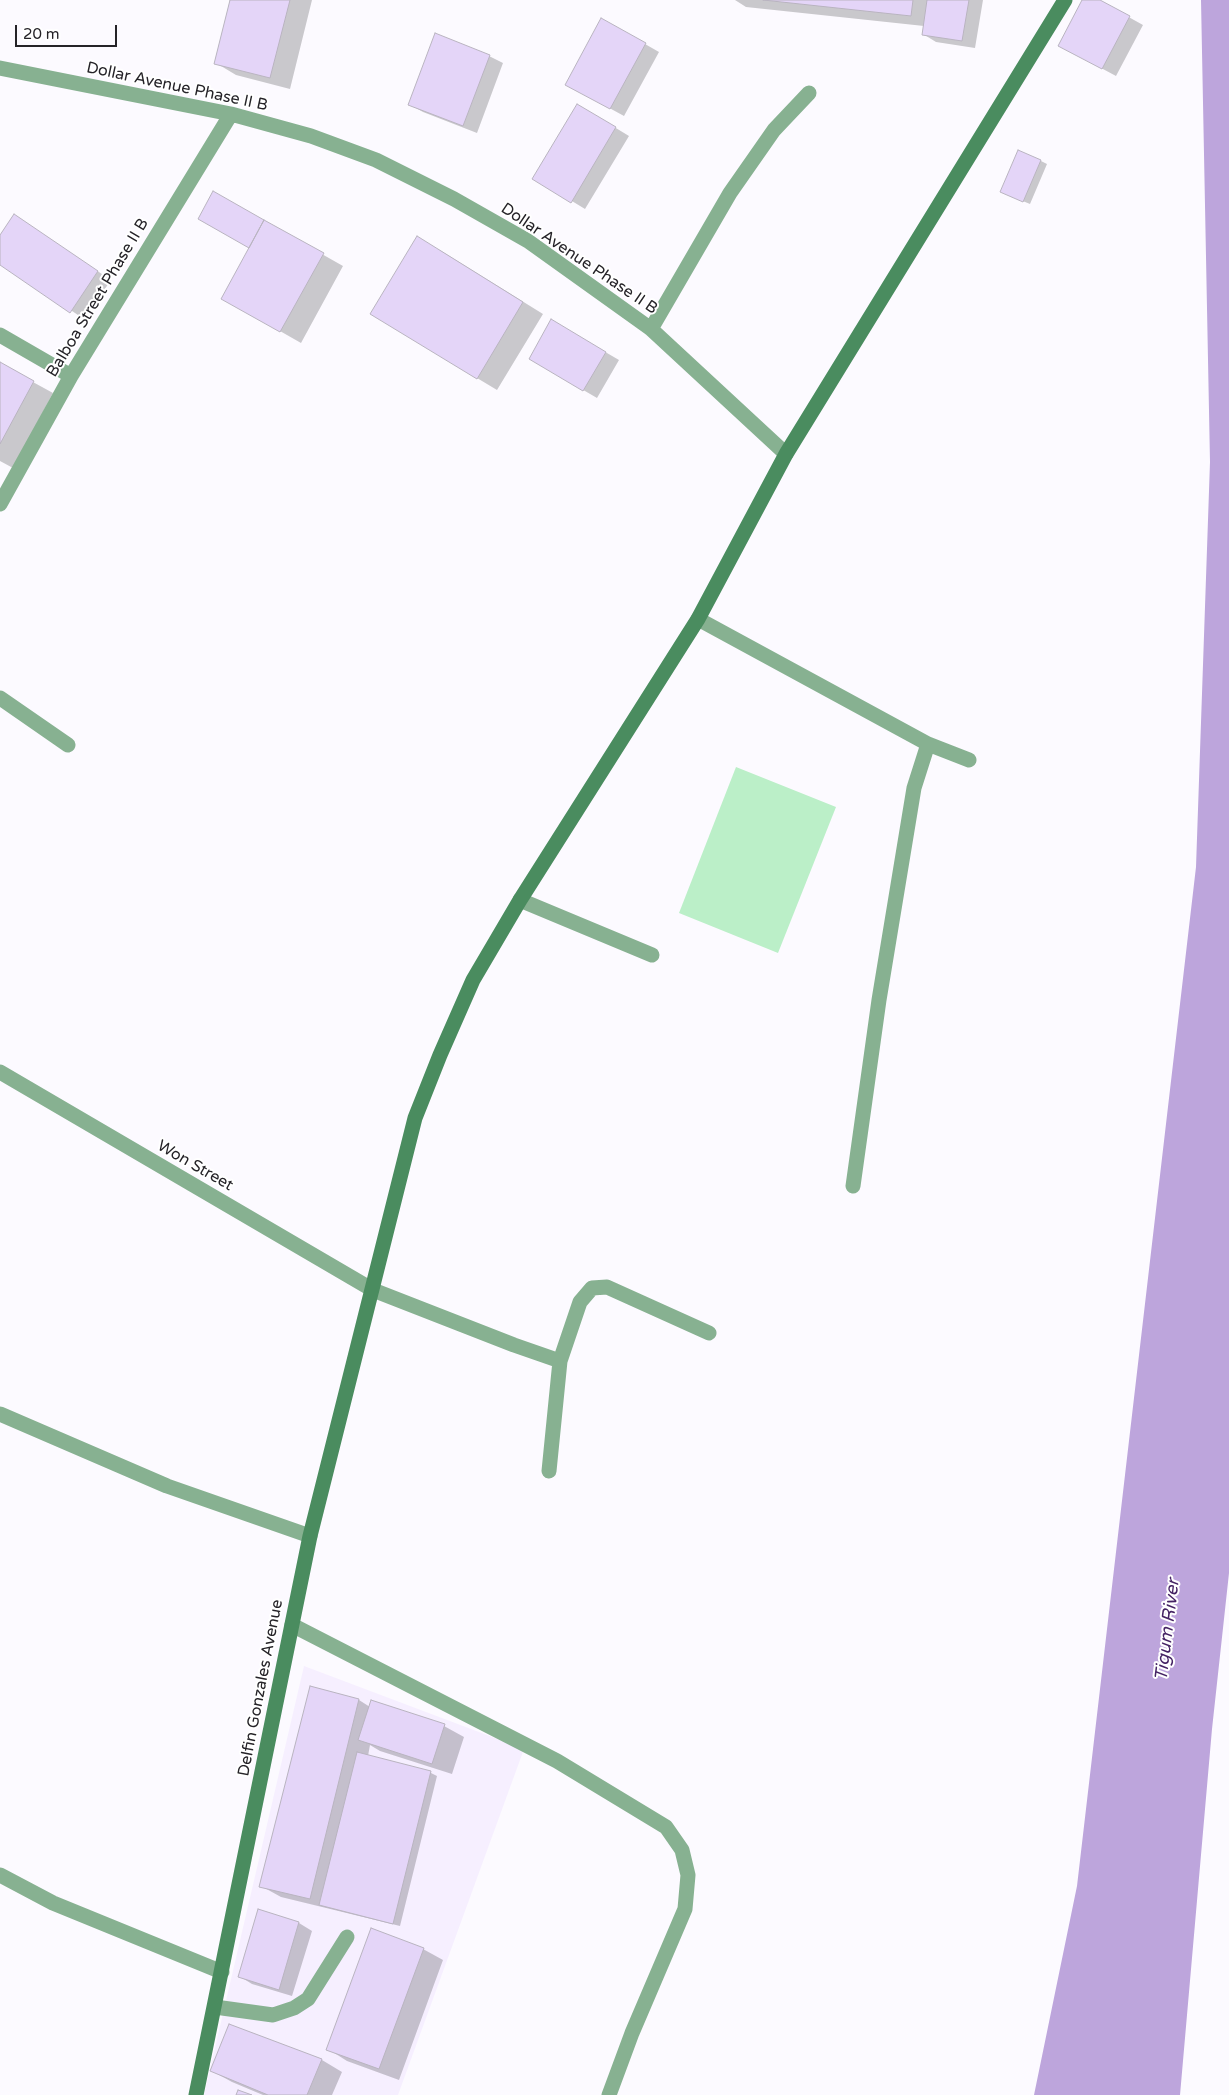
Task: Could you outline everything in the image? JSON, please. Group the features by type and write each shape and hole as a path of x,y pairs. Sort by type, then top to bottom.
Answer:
{"street":[{"name":"Delfin Gonzales Avenue","path":"196,2095 310,1536 415,1118 440,1055 473,980 520,900 698,619 786,454 1065,0"},
{"name":"Dollar Avenue Phase II B","path":"0,68 231,114 311,136 376,160 454,199 528,241 651,328 786,454"},
{"path":"651,328 730,193 774,130 809,93"},
{"name":"Balboa Street Phase II B","path":"0,504 71,376 231,114"},
{"path":"0,334 71,376"},
{"path":"698,619 928,744 969,760"},
{"path":"0,698 68,745"},
{"path":"853,1186 879,1000 914,788 928,744"},
{"path":"520,900 652,955"},
{"name":"Won Street","path":"0,1072 373,1290 560,1362"},
{"path":"549,1471 560,1362 580,1302 592,1288 606,1287 708,1333"},
{"path":"0,1414 167,1486 310,1536"},
{"path":"292,1624 557,1761 666,1827 682,1850 688,1875 685,1909 632,2033 609,2095"},
{"path":"0,1875 53,1903 222,1972"},
{"path":"215,2007 273,2015 294,2008 308,1999 347,1937"}],"shaded area":[{"path":"304,1666 524,1749 398,2095 204,2095"}],"green space":[{"path":"736,767 836,807 778,953 679,913"}],"water":[{"name":"Tigum River","path":"1201,0 1229,0 1229,1573 1212,1729 1180,2095 1034,2095 1077,1886 1196,867 1210,462"}],"building":[{"path":"230,0 290,0 270,78 214,64"},
{"path":"763,0 913,0 911,16"},
{"path":"927,0 969,0 962,41 922,35"},
{"path":"1082,0 1100,0 1130,16 1102,69 1058,46"},
{"path":"601,18 646,43 610,109 565,85"},
{"path":"435,33 490,55 463,126 408,105"},
{"path":"577,104 616,127 571,203 532,179"},
{"path":"1018,150 1041,160 1023,202 1000,192"},
{"path":"213,191 264,220 249,248 198,219"},
{"path":"14,214 98,271 70,313 0,265 0,235"},
{"path":"264,220 324,253 280,332 221,299"},
{"path":"417,236 523,302 477,379 370,314"},
{"path":"551,319 606,352 583,391 529,359"},
{"path":"0,362 34,381 0,444"},
{"path":"310,1686 359,1699 310,1899 259,1887"},
{"path":"371,1700 445,1724 432,1764 358,1740"},
{"path":"357,1752 431,1771 393,1924 319,1905"},
{"path":"258,1909 299,1922 279,1990 238,1977"},
{"path":"371,1928 424,1948 379,2069 326,2050"},
{"path":"229,2024 322,2059 307,2095 268,2095 210,2071"},
{"path":"238,2090 252,2095 236,2095"}]}
